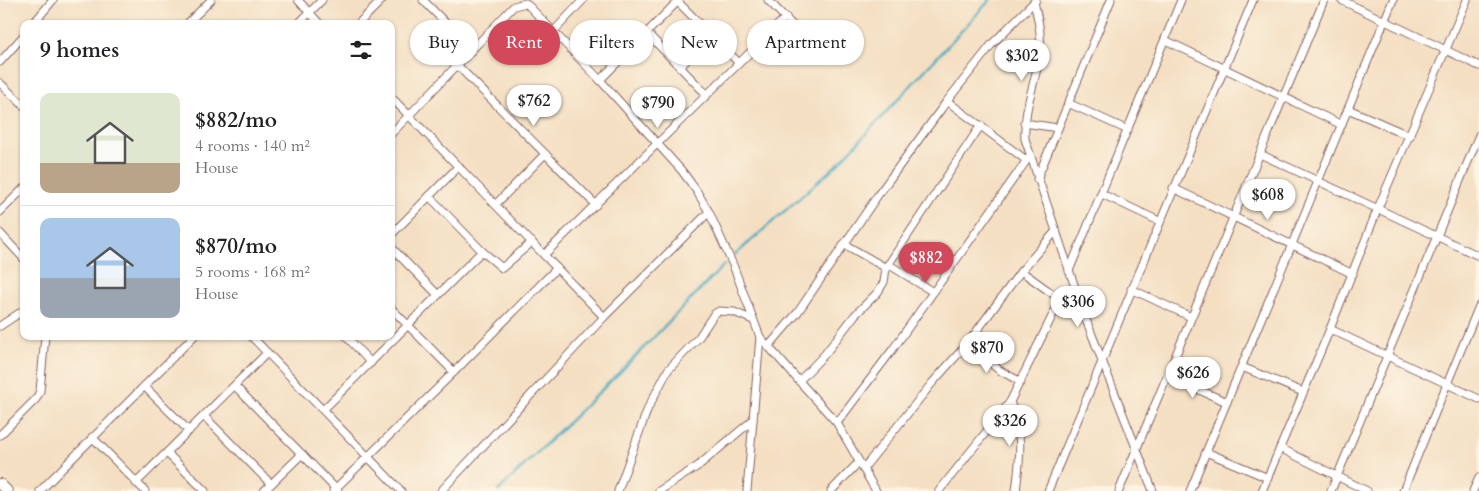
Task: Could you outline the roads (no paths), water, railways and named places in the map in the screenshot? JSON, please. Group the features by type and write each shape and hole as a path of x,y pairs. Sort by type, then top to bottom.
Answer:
{"street":[{"path":"36,20 53,0"},
{"path":"191,20 211,0"},
{"path":"298,0 317,20"},
{"path":"302,20 322,0"},
{"path":"362,20 382,0"},
{"path":"423,0 443,20"},
{"path":"560,24 583,0"},
{"path":"768,0 789,20"},
{"path":"1036,179 1111,0"},
{"path":"1069,271 1181,0"},
{"path":"1048,491 1252,0"},
{"path":"1120,491 1324,0"},
{"path":"1341,0 1479,66"},
{"path":"1190,491 1320,181 1393,0"},
{"path":"1262,491 1353,274 1378,208 1467,0"},
{"path":"653,27 677,1 695,20"},
{"path":"768,347 798,312 844,244 947,101 992,44 1035,1"},
{"path":"1035,1 1040,36 1040,52 1024,123 1028,158 1056,231 1085,317 1153,491"},
{"path":"501,20 514,6 521,3 526,3 544,20"},
{"path":"544,255 786,17"},
{"path":"478,44 488,33"},
{"path":"560,37 682,171 709,212 733,265 760,337 838,423 874,490"},
{"path":"653,39 707,95"},
{"path":"0,62 20,40"},
{"path":"1165,40 1342,125"},
{"path":"395,130 457,65 596,205"},
{"path":"600,80 615,65"},
{"path":"0,83 20,102"},
{"path":"395,100 604,317"},
{"path":"947,101 1028,158"},
{"path":"1068,103 1128,130"},
{"path":"1348,109 1410,136"},
{"path":"1024,123 1058,128"},
{"path":"799,380 825,354 855,314 878,292 884,282 887,266 981,125"},
{"path":"1331,491 1479,135"},
{"path":"496,204 545,154"},
{"path":"1260,154 1479,256"},
{"path":"838,423 1028,158"},
{"path":"395,231 459,166"},
{"path":"1173,188 1353,274"},
{"path":"0,212 20,192"},
{"path":"1102,194 1159,221"},
{"path":"429,196 482,251 502,268 532,242"},
{"path":"441,491 604,317 709,212"},
{"path":"831,491 861,465 968,343 1021,271 1056,231"},
{"path":"0,233 20,255"},
{"path":"844,244 933,292"},
{"path":"395,251 438,295"},
{"path":"395,339 482,251"},
{"path":"235,386 336,490 557,268"},
{"path":"1021,271 1085,317"},
{"path":"1131,289 1191,317"},
{"path":"940,491 1010,402 1061,298"},
{"path":"1403,491 1479,306"},
{"path":"618,491 648,408 668,370 699,337 714,314 719,311 734,312 753,320"},
{"path":"395,312 454,372"},
{"path":"0,326 20,313"},
{"path":"1330,329 1479,399"},
{"path":"747,491 760,337"},
{"path":"0,435 36,399 40,391 45,340"},
{"path":"40,491 188,340"},
{"path":"255,340 401,491"},
{"path":"350,340 371,363"},
{"path":"323,410 394,340"},
{"path":"968,343 999,370 1021,382"},
{"path":"136,482 268,354"},
{"path":"1242,367 1303,392"},
{"path":"1167,376 1227,402"},
{"path":"144,386 188,431"},
{"path":"1010,402 1018,418 1022,445 1016,491"},
{"path":"204,416 271,484"},
{"path":"659,491 698,466 753,420"},
{"path":"92,438 144,491"},
{"path":"1280,448 1367,491"},
{"path":"1206,452 1268,478"},
{"path":"167,453 205,491"},
{"path":"264,491 302,454"},
{"path":"1473,491 1479,478"},
{"path":"0,484 7,491"}],"waterway":[{"path":"736,254 839,163 990,0"},
{"path":"498,491 623,369 725,264"}]}
